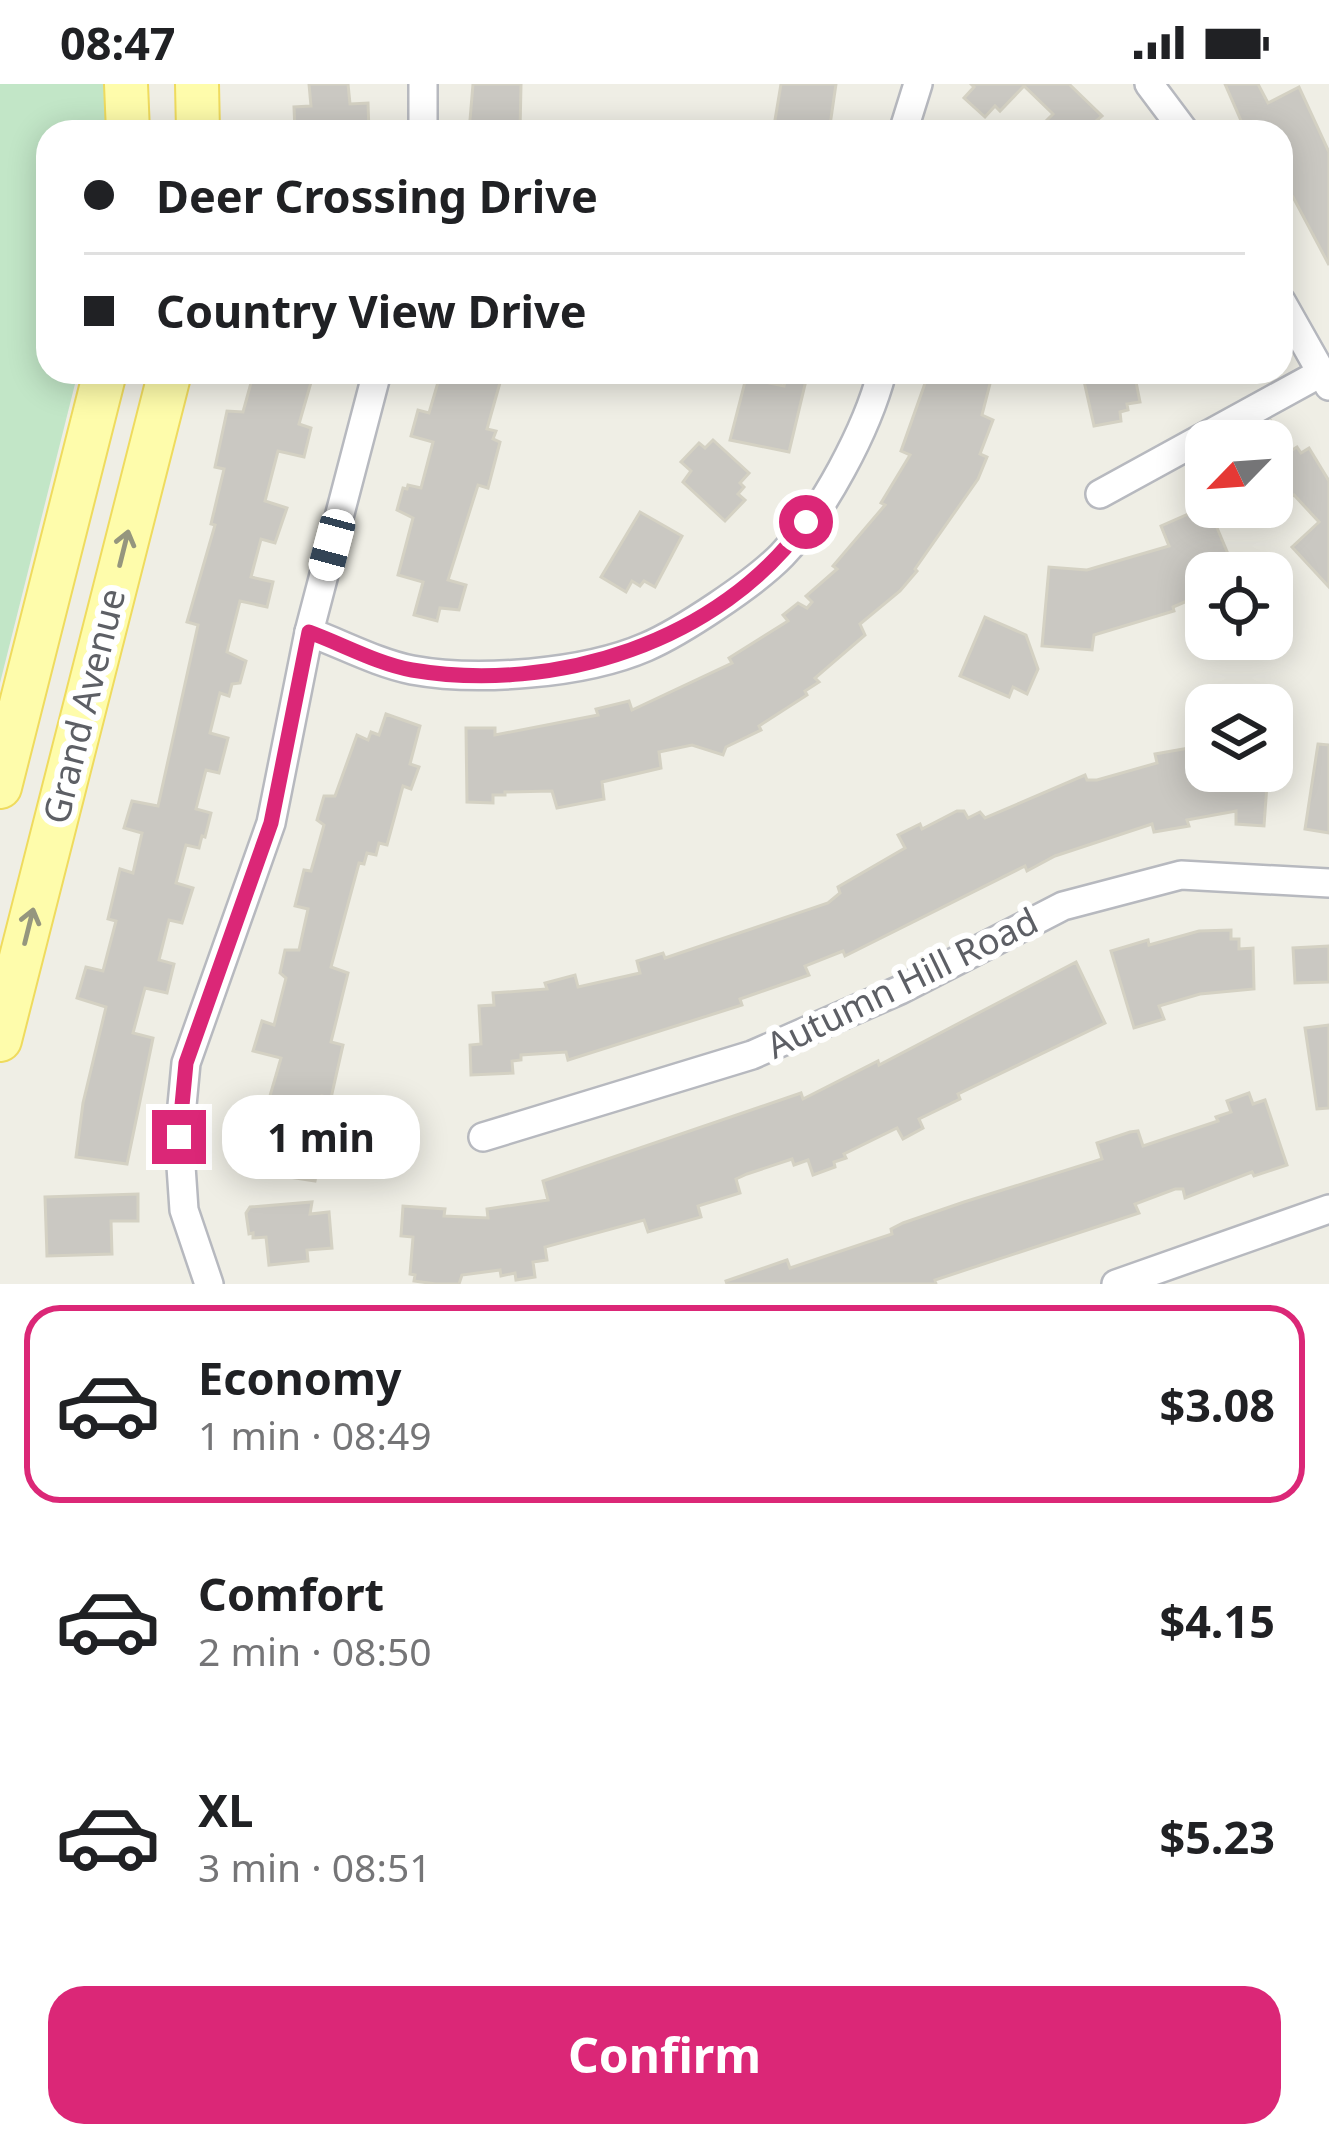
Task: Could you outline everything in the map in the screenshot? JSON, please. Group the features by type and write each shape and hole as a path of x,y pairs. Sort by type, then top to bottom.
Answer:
{"main road":[{"path":"126,84 128,120"},
{"path":"197,84 198,120"},
{"name":"Grand Avenue","path":"0,788 102,384"},
{"name":"Grand Avenue","path":"0,1040 167,384"}],"street":[{"path":"423,84 423,120"},
{"path":"907,120 918,84"},
{"path":"1149,84 1176,120"},
{"path":"1100,494 1324,380 1293,323"},
{"path":"209,1284 184,1210 179,1137 186,1063 271,823 309,632 374,384"},
{"path":"309,632 409,670 483,676 563,668 645,648 717,604 781,556 830,488 879,384"},
{"name":"Autumn Hill Road","path":"482,1137 752,1055 900,990 1063,906 1181,875 1329,883"},
{"path":"1115,1284 1173,1275 1329,1208"}],"green space":[{"path":"0,84 114,84 110,120 36,120 36,384 75,384 0,683"}],"building":[{"path":"309,84 348,84 350,104 368,103 369,120 295,120 294,107 311,106"},
{"path":"473,84 521,84 520,120 470,120"},
{"path":"781,84 836,84 831,120 775,120"},
{"path":"971,84 1069,84 1102,116 1097,120 1047,120 1053,114 1024,86 1000,111 995,106 985,117 964,98 974,87"},
{"path":"1225,84 1258,84 1268,103 1299,87 1329,152 1329,265 1293,197 1293,120 1241,120"},
{"path":"251,384 311,384 299,424 311,428 304,457 278,451 265,501 287,508 275,543 261,539 251,577 273,582 267,607 240,601 227,652 246,661 240,683 232,684 229,696 220,693 210,733 228,738 219,773 206,770 196,809 211,813 205,837 199,848 186,845 176,883 193,888 182,923 169,920 159,960 174,964 167,993 145,988 133,1033 153,1038 127,1164 76,1157 83,1103 106,1007 77,998 86,967 103,971 116,921 108,919 120,869 133,873 142,833 124,828 132,801 158,806 198,625 187,622 215,525 211,524 224,469 215,467 227,411 243,412"},
{"path":"437,384 500,384 487,429 496,431 493,439 500,442 488,488 478,485 448,580 466,585 459,610 440,608 437,621 414,615 423,582 398,575 413,518 397,510 403,488 421,488 433,442 411,436 418,410 429,413"},
{"path":"744,384 805,384 789,452 730,440"},
{"path":"925,384 990,384 982,415 993,420 980,454 987,457 978,479 917,571 860,624 865,635 815,678 819,682 805,691 807,695 759,726 761,730 726,747 723,755 692,745 659,752 661,768 602,782 604,799 557,808 552,791 505,792 493,795 493,803 467,802 466,728 495,728 495,735 598,715 596,709 629,701 632,710 732,663 729,658 788,621 783,615 798,603 807,608 812,602 806,596 837,569 833,566 885,505 881,503 910,455 901,451"},
{"path":"1085,384 1136,384 1140,402 1127,404 1128,410 1120,412 1121,421 1094,426"},
{"path":"713,440 749,473 738,494 745,500 725,521 683,482 691,471 681,462 699,443 705,448"},
{"path":"1297,447 1301,453 1309,448 1329,481 1329,587 1292,547 1319,522 1294,495 1293,450"},
{"path":"640,512 682,536 655,587 632,581 626,592 601,577"},
{"path":"1185,516 1185,528 1217,528 1227,552 1185,552 1185,602 1173,607 1174,611 1094,635 1092,650 1042,646 1049,567 1087,570 1169,546 1161,526"},
{"path":"985,617 1026,635 1038,669 1027,694 1013,687 1009,697 960,676"},
{"path":"386,714 420,726 410,764 419,767 411,789 403,786 387,845 379,843 376,855 367,853 364,864 359,863 331,967 348,973 331,1042 343,1045 331,1098 322,1096 314,1149 321,1150 315,1181 257,1172 262,1143 240,1139 244,1109 265,1113 281,1058 253,1051 262,1021 274,1025 286,978 280,973 285,950 299,950 308,909 295,906 304,870 311,871 324,825 317,820 324,796 335,796 357,735 368,740 371,732 379,735"},
{"path":"1318,744 1329,745 1329,833 1305,829"},
{"path":"1185,749 1185,792 1266,792 1264,826 1236,824 1236,811 1154,832 1152,824 1055,856 1027,871 1025,866 845,956 843,951 805,966 809,975 740,999 742,1005 568,1060 566,1052 521,1055 521,1060 512,1061 513,1073 471,1075 470,1045 481,1044 479,1006 494,1005 493,993 547,989 545,983 575,975 578,987 640,973 637,961 663,953 665,958 828,903 840,893 838,887 905,848 898,835 920,824 922,829 957,811 964,811 968,818 980,812 985,818 1085,775 1087,780 1097,780 1157,763 1155,754"},
{"path":"1231,930 1231,939 1239,939 1239,949 1253,948 1254,989 1200,994 1159,1006 1164,1019 1134,1028 1111,951 1199,931"},
{"path":"1329,946 1329,982 1295,983 1293,948"},
{"path":"1076,962 1105,1023 958,1094 960,1099 919,1119 923,1128 903,1139 897,1128 844,1154 846,1158 834,1162 835,1167 813,1175 808,1160 794,1165 792,1159 747,1174 736,1179 740,1193 698,1206 701,1217 648,1232 644,1220 545,1247 547,1260 533,1262 535,1277 516,1280 515,1273 501,1276 500,1270 462,1275 459,1284 436,1284 414,1281 415,1275 410,1274 413,1237 401,1236 403,1206 445,1209 444,1216 488,1218 487,1209 548,1200 543,1181 801,1093 803,1099 878,1061 879,1065"},
{"path":"1329,1025 1329,1108 1317,1109 1305,1028"},
{"path":"1249,1093 1253,1104 1265,1100 1287,1165 1254,1176 1252,1172 1185,1198 1183,1189 1175,1189 1135,1204 1139,1213 935,1280 936,1284 727,1284 787,1260 790,1268 892,1234 891,1229 903,1223 1102,1159 1097,1143 1130,1132 1138,1131 1143,1146 1218,1121 1216,1117 1231,1112 1227,1101"},
{"path":"138,1194 138,1221 111,1221 112,1254 47,1256 45,1197"},
{"path":"312,1202 310,1214 329,1212 332,1248 307,1250 308,1261 269,1265 266,1237 249,1234 246,1213 250,1207"}],"route":[{"path":"179,1137 186,1063 271,823 309,632 409,670 483,676 563,668 645,648 717,604 781,556 806,522"}]}
